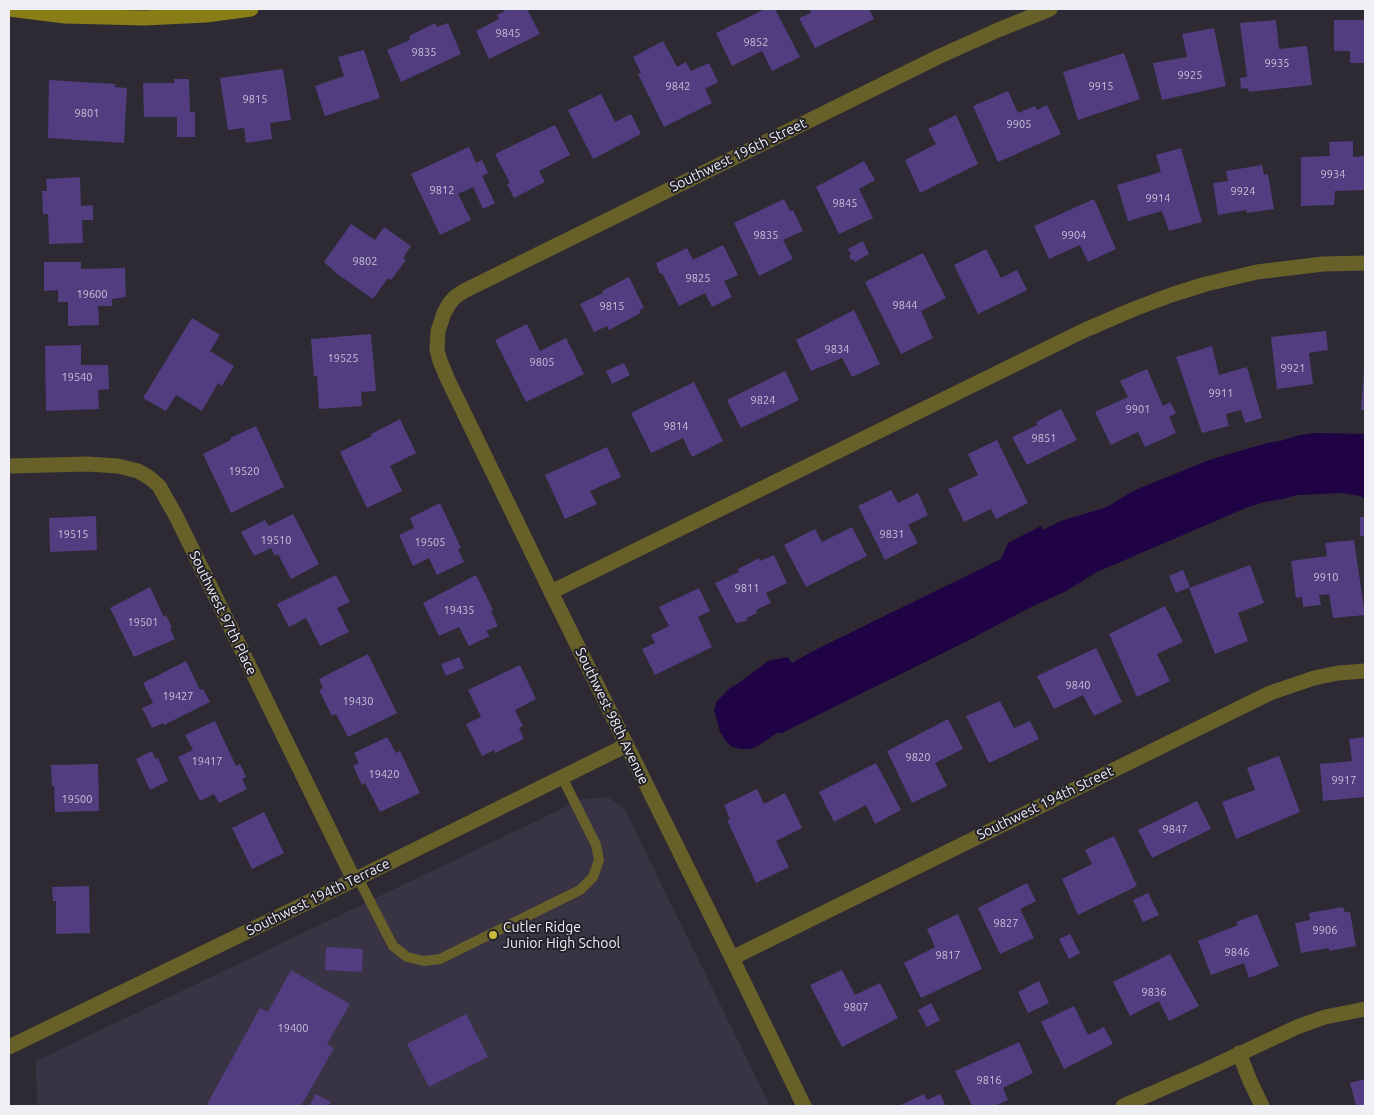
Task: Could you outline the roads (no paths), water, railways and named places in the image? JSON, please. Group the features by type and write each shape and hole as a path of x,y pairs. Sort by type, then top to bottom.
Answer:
{"street":[{"path":"9,9 64,16 144,18 187,17 250,9"},
{"name":"Southwest 196th Street","path":"441,321 449,304 455,297 479,283 938,57 1050,9"},
{"path":"550,592 1085,330 1134,309 1206,284 1257,272 1323,264 1365,263"},
{"name":"Southwest 98th Avenue","path":"441,321 437,350 448,380 550,592 804,1106"},
{"name":"Southwest 97th Place","path":"9,466 87,464 118,466 138,471 159,486 176,516 356,879"},
{"name":"Southwest 194th Street","path":"732,958 1270,694 1298,682 1314,678 1338,673 1365,671"},
{"name":"Southwest 194th Terrace","path":"9,1047 627,745"},
{"path":"1123,1106 1297,1026 1325,1017 1365,1009"},
{"path":"1239,1053 1252,1087 1262,1106"}],"lane":[{"path":"356,879 392,946 407,957 424,961 440,959 554,903 580,890 593,877 599,860 596,845 562,777"}],"place":[{"name":"Cutler Ridge Junior High School","path":"493,935"}]}
